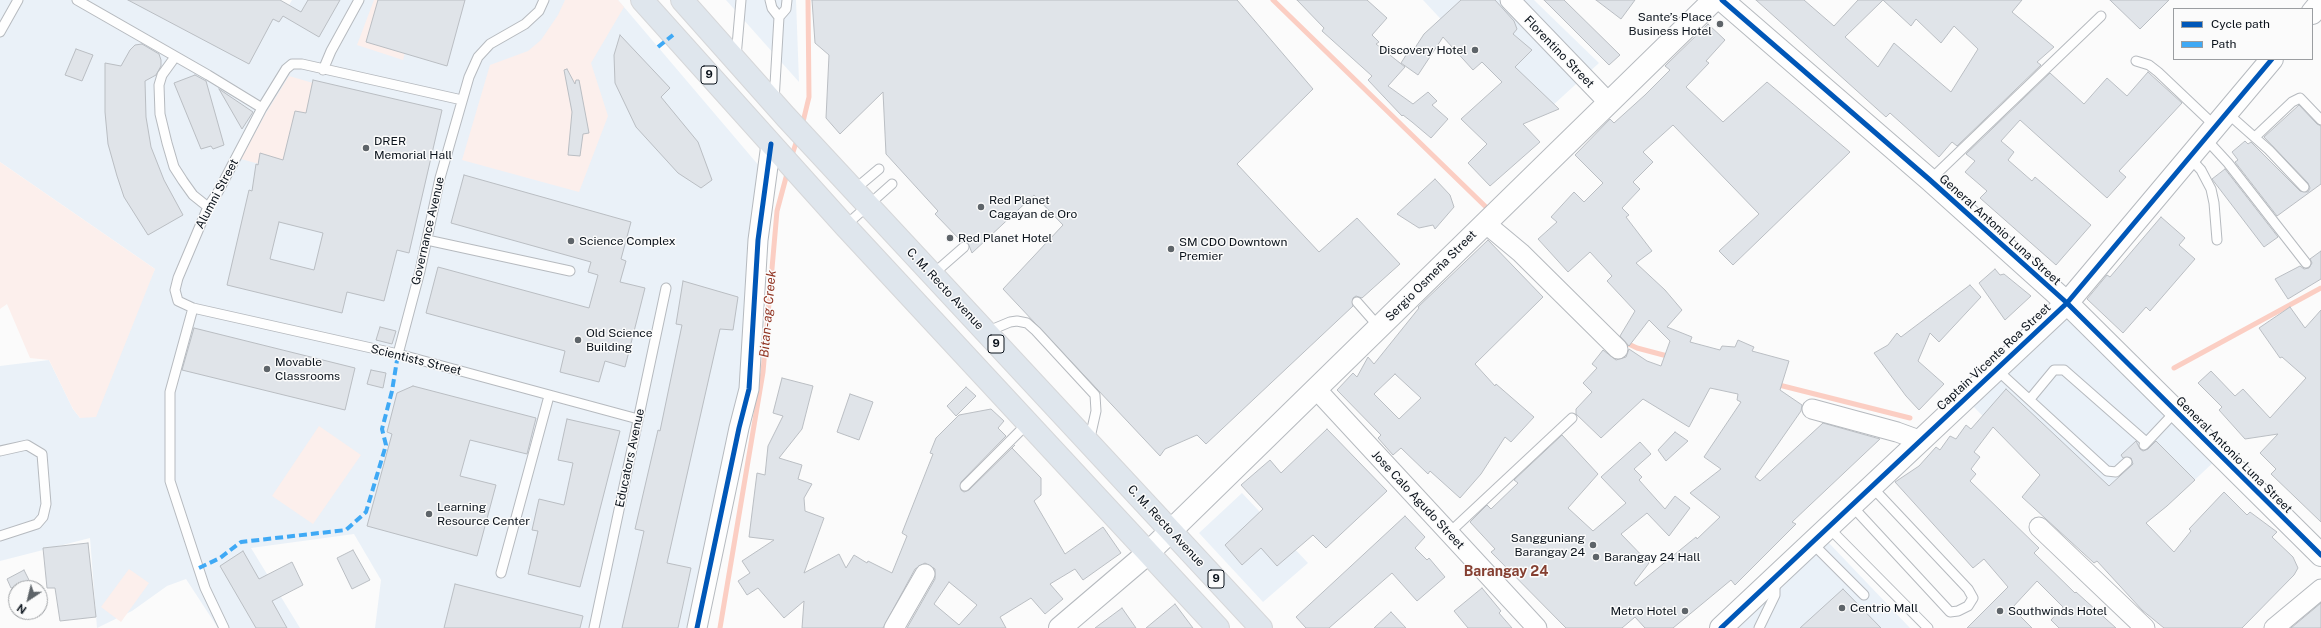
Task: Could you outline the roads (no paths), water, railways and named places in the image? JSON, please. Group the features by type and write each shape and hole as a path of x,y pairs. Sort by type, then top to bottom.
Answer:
{"highway":[{"name":"9","path":"642,0 845,226 1218,628"},
{"name":"C. M. Recto Avenue","path":"682,0 823,157 1261,628"}],"street":[{"name":"Florentino Street","path":"1510,0 1609,103"},
{"name":"Sergio Osmeña Street","path":"1060,628 1148,553 1714,0"},
{"name":"General Antonio Luna Street","path":"1722,0 1930,180 2067,303 2321,555"},
{"path":"2313,12 2321,2"},
{"name":"Captain Vicente Roa Street","path":"1721,628 1919,440 2067,303 2271,60"},
{"path":"697,628 739,428 749,389 758,240 773,147"},
{"path":"1485,223 1521,253 1618,349"},
{"name":"Jose Calo Agudo Street","path":"1316,389 1537,628"},
{"path":"1812,409 1890,430 1919,440"},
{"path":"2039,527 2145,628"},
{"path":"894,628 924,574"},
{"path":"2274,628 2321,589"}],"lane":[{"path":"0,32 18,0"},
{"path":"77,0 208,75 262,108"},
{"path":"359,0 331,51 323,70 462,100"},
{"name":"Governance Avenue","path":"398,354 427,240 440,178 469,77 478,57 490,44 525,24 539,11 544,0"},
{"path":"735,60 741,0"},
{"path":"770,0 772,8 779,17 780,110"},
{"path":"779,17 786,9 787,0"},
{"path":"1930,180 2101,16"},
{"path":"175,57 162,75 159,85 160,114 174,167 193,195 208,207"},
{"path":"2136,61 2149,65 2158,72 2215,126 2228,164 2306,263"},
{"name":"Alumni Street","path":"192,308 178,301 175,290 178,278 208,207 262,108 286,69 292,64 302,64 323,70"},
{"path":"2255,137 2292,102 2300,98 2321,120"},
{"path":"2215,126 2255,137 2304,187"},
{"path":"2189,157 2202,170 2210,189 2214,203 2217,240"},
{"path":"845,226 879,169"},
{"path":"861,198 892,184"},
{"path":"427,240 570,271"},
{"path":"932,275 964,247"},
{"name":"Educators Avenue","path":"594,628 666,288"},
{"path":"1357,302 1380,327"},
{"path":"192,308 170,392 170,481 205,588 224,628"},
{"name":"Scientists Street","path":"192,308 398,354 638,419"},
{"path":"986,332 1010,322 1017,321 1027,324 1036,331 1095,395 1096,411 1089,443"},
{"path":"1996,369 2107,471 2116,472 2127,462"},
{"path":"2030,399 2054,370 2064,370 2145,443 2176,411"},
{"path":"501,573 549,396"},
{"path":"1449,533 1572,418"},
{"path":"965,486 1028,423"},
{"path":"0,451 27,445 42,454 46,504 43,517 37,524 0,536"},
{"path":"1851,505 1950,612 1958,611 1968,606 1973,598 1968,589 1871,486"},
{"path":"1828,528 1928,628"},
{"path":"1812,543 1864,595"},
{"path":"1759,628 1775,595 1775,578"}],"waterway":[{"name":"Bitan-ag Creek","path":"802,126 809,97 808,0"},
{"path":"1273,0 1488,209"},
{"name":"Bitan-ag Creek","path":"791,158 798,137"},
{"name":"Bitan-ag Creek","path":"720,628 763,372 777,211 788,170"},
{"path":"2174,368 2321,288"},
{"path":"1620,340 1637,348 1671,357"},
{"path":"1775,384 1910,418"}],"place":[{"name":"Sante’s Place Business Hotel","path":"1720,24"},
{"name":"Discovery Hotel","path":"1475,50"},
{"name":"DRER Memorial Hall","path":"366,148"},
{"name":"Red Planet Cagayan de Oro","path":"981,207"},
{"name":"Red Planet Hotel","path":"950,238"},
{"name":"Science Complex","path":"571,241"},
{"name":"SM CDO Downtown Premier","path":"1171,249"},
{"name":"Old Science Building","path":"578,340"},
{"name":"Movable Classrooms","path":"267,369"},
{"name":"Learning Resource Center","path":"429,514"},
{"name":"Sangguniang Barangay 24","path":"1593,545"},
{"name":"Barangay 24 Hall","path":"1596,557"},
{"name":"Centrio Mall","path":"1842,608"},
{"name":"Metro Hotel","path":"1685,611"},
{"name":"Southwinds Hotel","path":"2000,611"}],"district":[{"name":"Barangay 24","path":"1506,572"}]}
